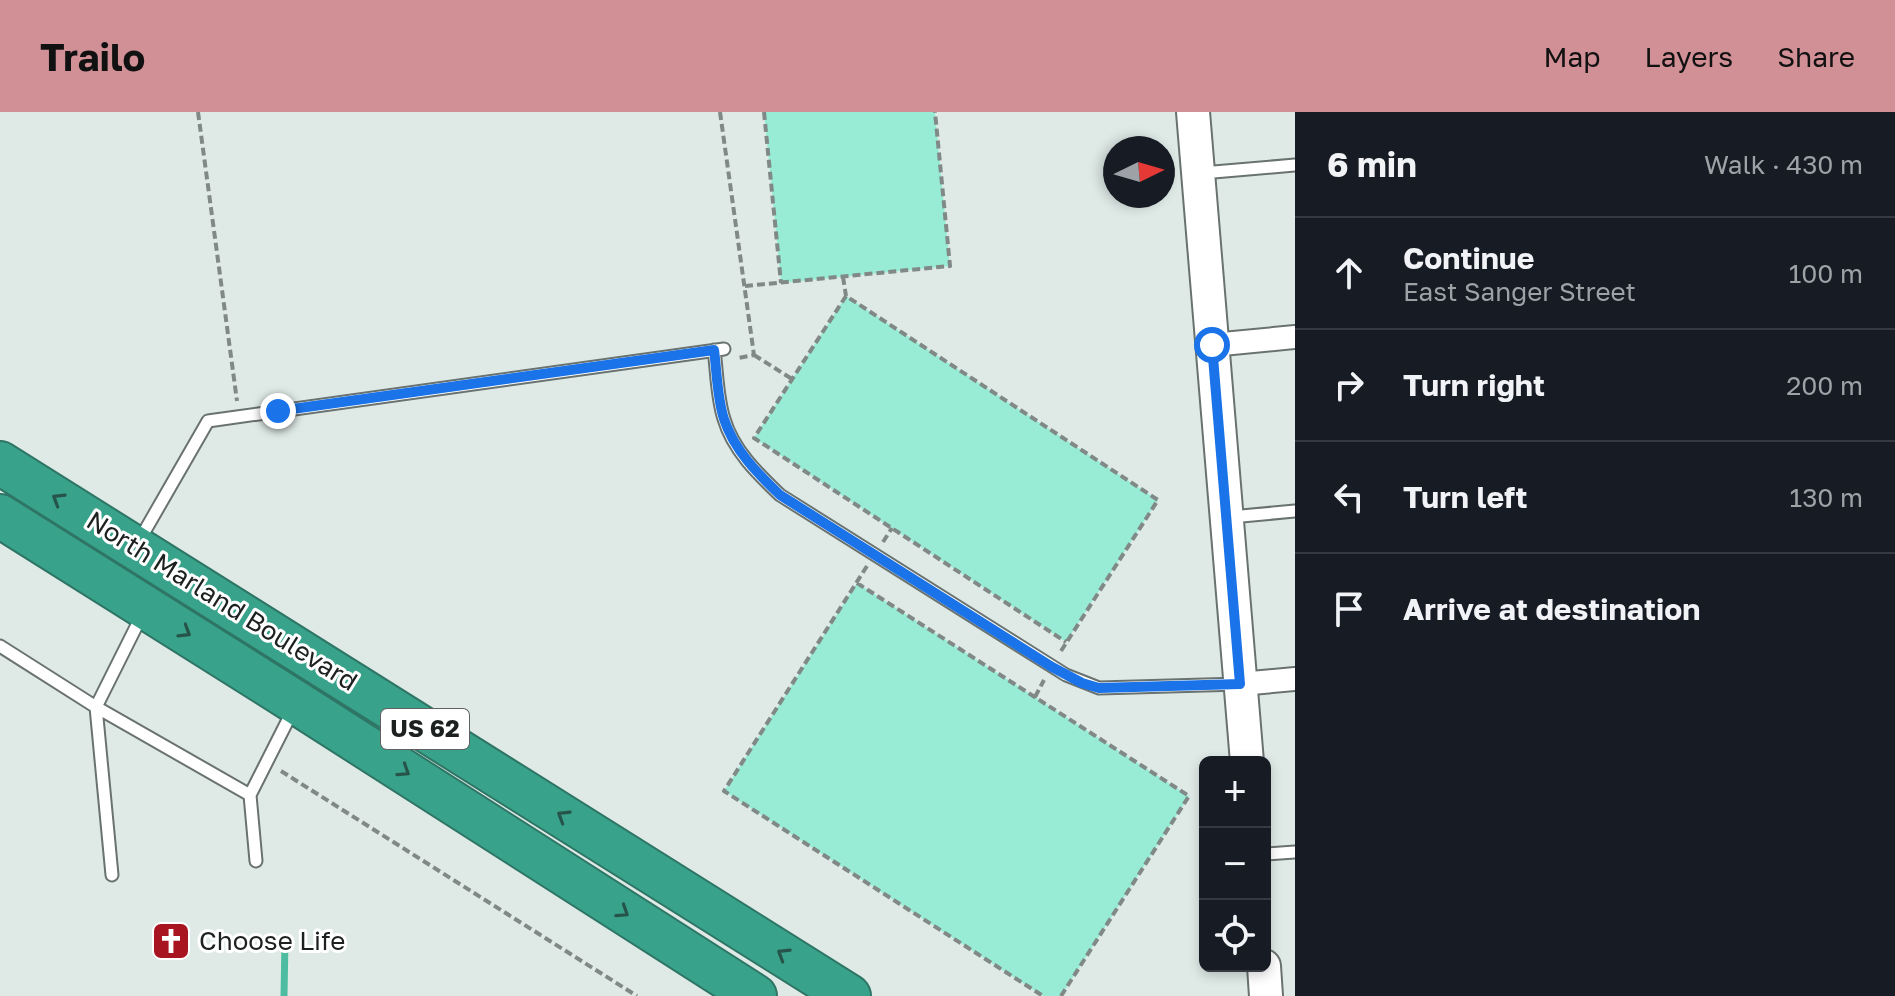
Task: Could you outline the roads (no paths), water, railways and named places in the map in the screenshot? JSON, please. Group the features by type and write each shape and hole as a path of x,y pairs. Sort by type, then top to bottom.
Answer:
{"highway":[{"name":"North Marland Boulevard","path":"0,463 129,575 297,703 755,996"},
{"name":"North Marland Boulevard","path":"0,516 129,575 849,996"}],"main road":[{"path":"1193,112 1246,756"},
{"path":"1264,972 1266,996"}],"street":[{"path":"1212,345 1295,337"},
{"path":"1240,684 1295,679"}],"lane":[{"path":"1198,174 1295,165"},
{"path":"112,875 96,707 129,575 208,421 718,353 724,419 736,445 780,495 1082,683 1099,688 1240,684"},
{"path":"1226,518 1295,511"},
{"path":"0,646 96,707 250,795"},
{"path":"256,861 250,795 297,703"},
{"path":"1271,854 1295,852"}],"waterway":[{"path":"284,996 285,940"}],"place":[{"name":"Choose Life","path":"171,941"}]}
